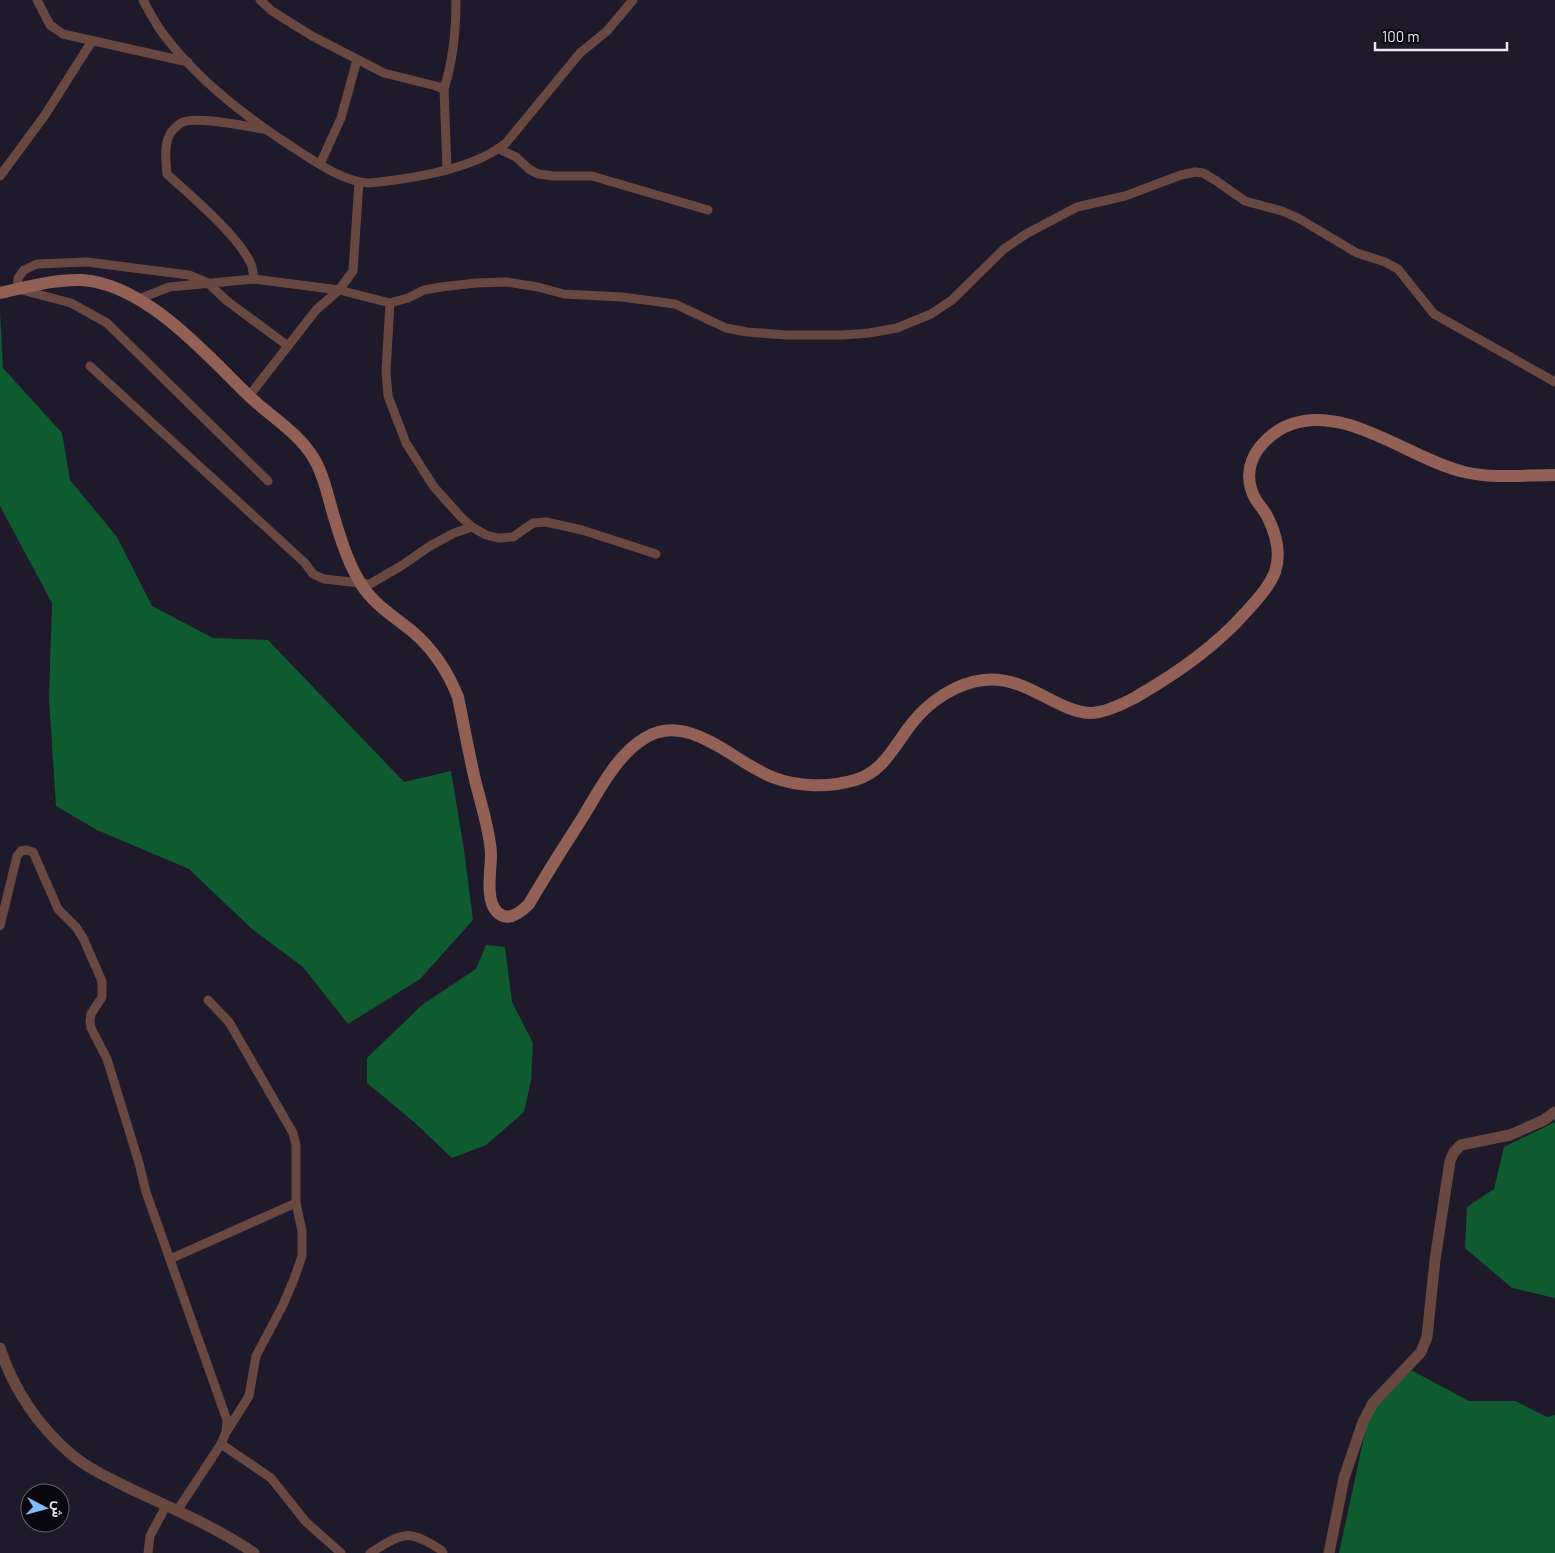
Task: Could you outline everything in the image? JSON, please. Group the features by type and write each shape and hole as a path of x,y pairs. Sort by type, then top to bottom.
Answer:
{"main road":[{"path":"0,293 50,282 83,280 114,287 139,299 191,338 249,396 304,444 322,475 346,555 361,584 373,599 393,618 414,633 442,664 451,679 458,697 491,853 490,891 492,902 497,912 504,916 513,917 529,904 613,768 646,736 673,730 687,732 704,738 755,769 786,782 822,786 841,784 870,774 882,764 914,720 928,707 953,689 971,682 986,679 1015,683 1065,706 1090,713 1132,699 1182,669 1226,634 1260,597 1275,571 1278,545 1267,515 1258,504 1252,492 1249,476 1250,463 1258,450 1268,438 1282,427 1314,418 1331,420 1348,424 1423,458 1465,473 1555,475"}],"street":[{"path":"38,0 50,25 63,34 188,62"},
{"path":"142,0 166,38 213,89 264,129 320,164 359,182 382,182 447,170 488,156 499,149 580,53 607,31 632,0"},
{"path":"260,0 272,11 296,26 384,74 444,89"},
{"path":"447,170 444,89 450,70 454,42 456,0"},
{"path":"0,176 45,115 92,41"},
{"path":"320,164 341,118 357,60"},
{"path":"254,279 252,265 242,249 167,174 165,152 169,136 182,122 197,121 264,129"},
{"path":"499,149 516,157 529,169 538,174 592,176 708,210"},
{"path":"139,299 170,287 254,279 339,290 390,303 408,298 424,290 440,287 506,282 538,287 564,294 622,297 675,304 726,328 747,332 788,335 869,334 897,328 931,314 952,300 1004,249 1026,234 1077,208 1125,196 1181,175 1195,172 1203,173 1245,201 1282,211 1298,218 1357,253 1392,265 1398,269 1434,314 1555,382"},
{"path":"249,396 316,310 339,290 353,271 359,182"},
{"path":"268,482 106,324 71,303 18,289 18,278 24,270 36,264 87,262 189,275 208,282 227,301 288,346"},
{"path":"390,303 386,371 388,396 406,443 434,487 460,516 486,535 498,538 514,538 533,523 546,522 582,530 656,554"},
{"path":"90,366 305,563 313,574 324,579 370,584 430,546 472,526"},
{"path":"0,926 17,856 21,851 33,852 58,909 84,938 102,981 102,997 91,1014 91,1028 108,1058 146,1192 227,1420 226,1432"},
{"path":"177,1511 221,1444 226,1432 248,1396 256,1356 283,1305 302,1256 302,1231 296,1203 296,1145 293,1133 230,1022 208,1000"},
{"path":"1329,1553 1344,1478 1363,1422 1373,1403 1421,1352 1427,1337 1435,1260 1450,1161 1454,1152 1461,1145 1510,1135 1544,1120 1555,1112"},
{"path":"170,1259 296,1203"},
{"path":"0,1348 22,1397 47,1430 73,1456 105,1476 177,1511 254,1553"},
{"path":"221,1444 271,1478 306,1522 341,1553"},
{"path":"148,1553 150,1536 166,1506"},
{"path":"370,1553 399,1536 409,1535 423,1538 443,1553"}],"green space":[{"path":"0,311 3,368 62,433 70,480 117,537 152,606 213,638 268,640 404,782 451,771 473,920 420,979 348,1024 303,967 252,929 189,869 97,830 56,806 49,698 52,603 0,506"},
{"path":"486,945 505,947 512,1002 533,1043 531,1081 524,1112 486,1145 452,1158 414,1122 367,1083 367,1058 422,1005 476,969"},
{"path":"1555,1122 1555,1298 1512,1288 1465,1248 1467,1207 1494,1189 1504,1147"},
{"path":"1409,1369 1469,1401 1515,1401 1547,1417 1555,1415 1555,1553 1339,1553 1369,1414"}]}
